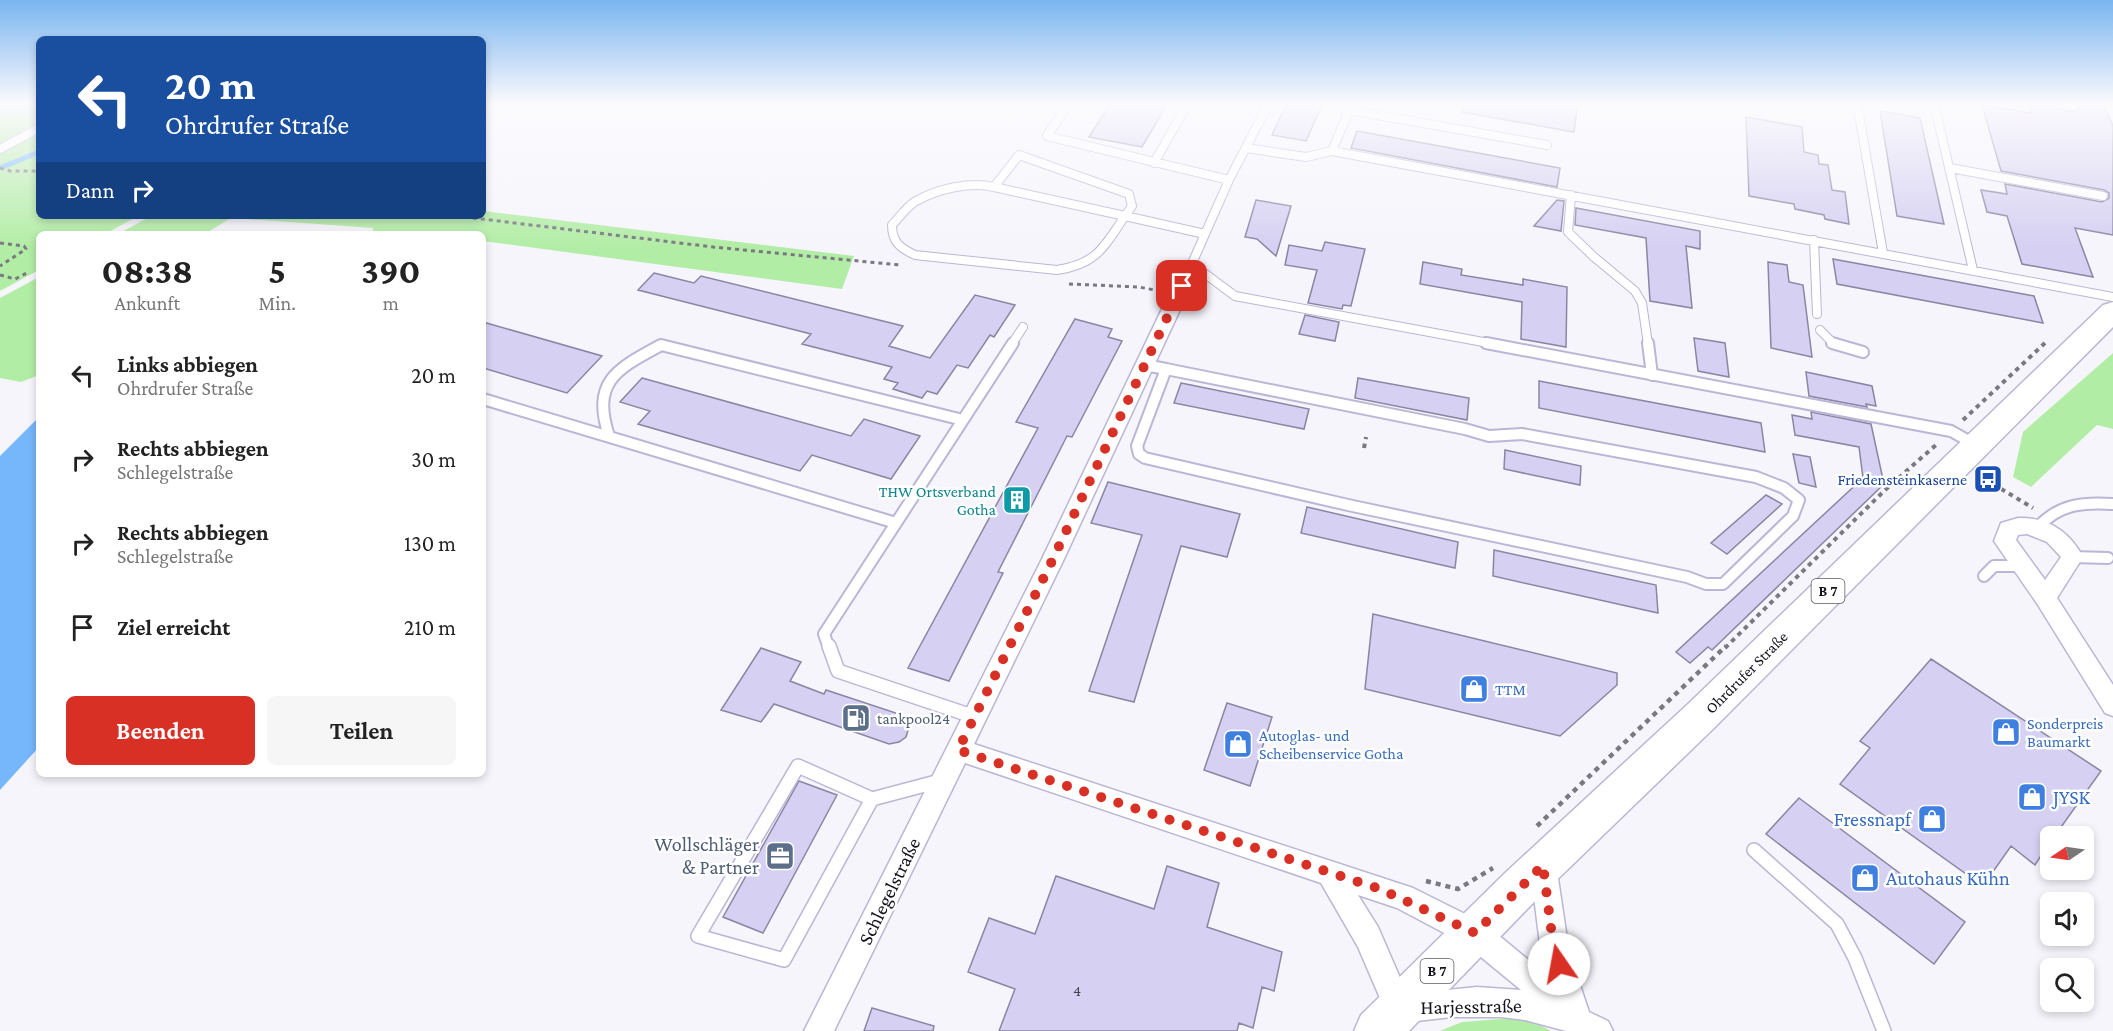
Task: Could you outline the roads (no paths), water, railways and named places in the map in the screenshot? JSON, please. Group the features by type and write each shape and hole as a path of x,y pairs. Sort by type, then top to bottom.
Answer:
{"main road":[{"name":"Ohrdrufer Straße","path":"1388,1020 1475,933 1538,847 1701,716 1962,446 2113,311"}],"street":[{"name":"Schlegelstraße","path":"819,1031 975,717 1180,290"},
{"path":"2046,599 2053,582 2065,571 2072,557 2069,549 2042,522 2009,529 2006,541 2046,599 2113,706"},
{"path":"958,750 1403,897 1475,933"},
{"path":"1538,847 1556,952 1588,1025"},
{"path":"1330,873 1368,937 1388,1020"},
{"name":"Harjesstraße","path":"1475,933 1588,1025"},
{"name":"Harjesstraße","path":"1388,1020 1448,1002 1524,1003 1588,1025"}],"lane":[{"path":"1112,151 1229,180"},
{"path":"1154,163 1161,151"},
{"path":"1180,290 1244,151"},
{"path":"1267,151 1306,157 1332,151"},
{"path":"1333,151 2113,297"},
{"path":"1865,151 1883,253"},
{"path":"1946,151 1973,270"},
{"path":"994,187 1019,155 1129,194 1132,206 1123,217 1097,258 1082,266 1066,269 915,255 894,242 891,232 892,225 914,202 942,191 969,185 994,187 1123,217 1205,234"},
{"path":"1950,168 2103,196"},
{"path":"1570,195 1568,232 1585,250 1638,292 1642,303 1652,375"},
{"path":"1814,240 1817,314"},
{"path":"1192,264 1235,296 1652,375 1962,446"},
{"path":"975,717 838,671 824,634 1023,327"},
{"path":"1820,330 1833,344 1863,351"},
{"path":"609,436 601,411 603,393 622,367 661,345 963,420"},
{"path":"1145,365 1166,369 1465,429 1489,436 1522,434 1756,477 1784,488 1799,500 1793,516 1723,584 1706,584 1687,577 1536,543 1332,501 1145,458 1138,454 1137,447 1166,369"},
{"path":"486,400 896,523"},
{"path":"2042,522 2078,502 2113,504"},
{"path":"2072,557 2108,558"},
{"path":"1984,576 1994,566 2022,566"},
{"path":"872,799 784,960 698,936 798,766 872,799 944,780"},
{"path":"1754,850 1837,924 1855,958 1884,1031"}],"water":[{"path":"36,420 36,750 0,790 0,456"}],"waterway":[{"path":"0,168 36,153"}],"place":[{"name":"Friedensteinkaserne","path":"1988,479"},
{"name":"THW Ortsverband Gotha","path":"1017,500"},
{"name":"TTM","path":"1474,689"},
{"name":"tankpool24","path":"856,718"},
{"name":"Sonderpreis Baumarkt","path":"2006,732"},
{"name":"Autoglas- und Scheibenservice Gotha","path":"1238,744"},
{"name":"JYSK","path":"2032,797"},
{"name":"Fressnapf","path":"1932,819"},
{"name":"Wollschläger & Partner","path":"780,856"},
{"name":"Autohaus Kühn","path":"1865,878"}]}
